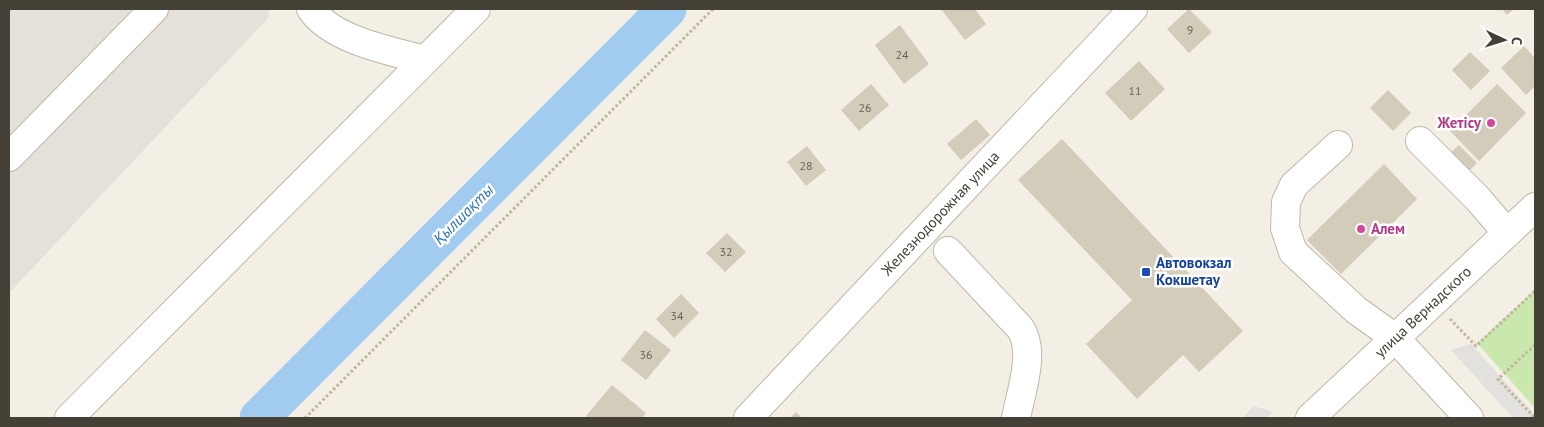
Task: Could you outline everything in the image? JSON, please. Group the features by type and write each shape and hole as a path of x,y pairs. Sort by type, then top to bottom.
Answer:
{"street":[{"path":"9,157 154,9"},
{"path":"311,9 322,20 350,37 425,60"},
{"path":"69,418 476,9"},
{"name":"Железнодорожная улица","path":"748,418 1133,9"},
{"path":"1420,141 1478,199 1507,232"},
{"path":"1338,145 1294,185 1286,202 1285,228 1293,252 1356,310 1395,338 1469,418"},
{"name":"улица Вернадского","path":"1310,418 1535,206"},
{"path":"948,251 1020,328 1028,340 1028,354 1016,418"}],"path":[{"path":"305,418 713,9"},
{"path":"1452,322 1476,346 1535,291"},
{"path":"1535,345 1498,378 1535,418"}],"shaded area":[{"path":"9,9 269,9 269,17 9,293"},
{"path":"1471,344 1535,415 1535,418 1513,418 1451,350"},
{"path":"1254,406 1273,412 1266,418 1242,418"}],"green space":[{"path":"1535,290 1535,408 1477,343"}],"building":[{"path":"941,9 975,9 986,24 965,40"},
{"path":"1189,9 1212,32 1189,53 1167,29"},
{"path":"1502,9 1514,9 1507,15"},
{"path":"900,25 929,64 904,84 875,45"},
{"path":"1524,46 1535,58 1535,86 1526,95 1501,68"},
{"path":"1470,52 1490,71 1471,90 1452,70"},
{"path":"1139,61 1165,89 1131,121 1105,93"},
{"path":"871,84 889,105 859,131 841,110"},
{"path":"1497,84 1526,113 1479,161 1450,131"},
{"path":"1388,90 1411,113 1393,131 1370,108"},
{"path":"976,119 990,135 961,160 947,144"},
{"name":"Автовокзал Кокшетау","path":"1062,139 1243,331 1199,372 1183,355 1137,399 1086,344 1132,300 1018,180"},
{"path":"1459,145 1477,163 1464,176 1446,157"},
{"path":"807,146 826,170 806,186 787,162"},
{"path":"1384,164 1417,199 1341,274 1307,240"},
{"path":"727,233 746,252 725,272 706,253"},
{"path":"681,294 699,313 674,338 656,319"},
{"path":"645,330 671,350 646,380 621,360"},
{"path":"612,385 646,413 642,418 589,418 586,416"},
{"path":"796,412 802,418 790,418"}],"waterway":[{"name":"Қылшақты","path":"259,418 667,9"}],"place":[{"name":"Жетісу","path":"1491,123"},
{"name":"Алем","path":"1361,229"},
{"name":"Автовокзал Кокшетау","path":"1146,272"}]}
